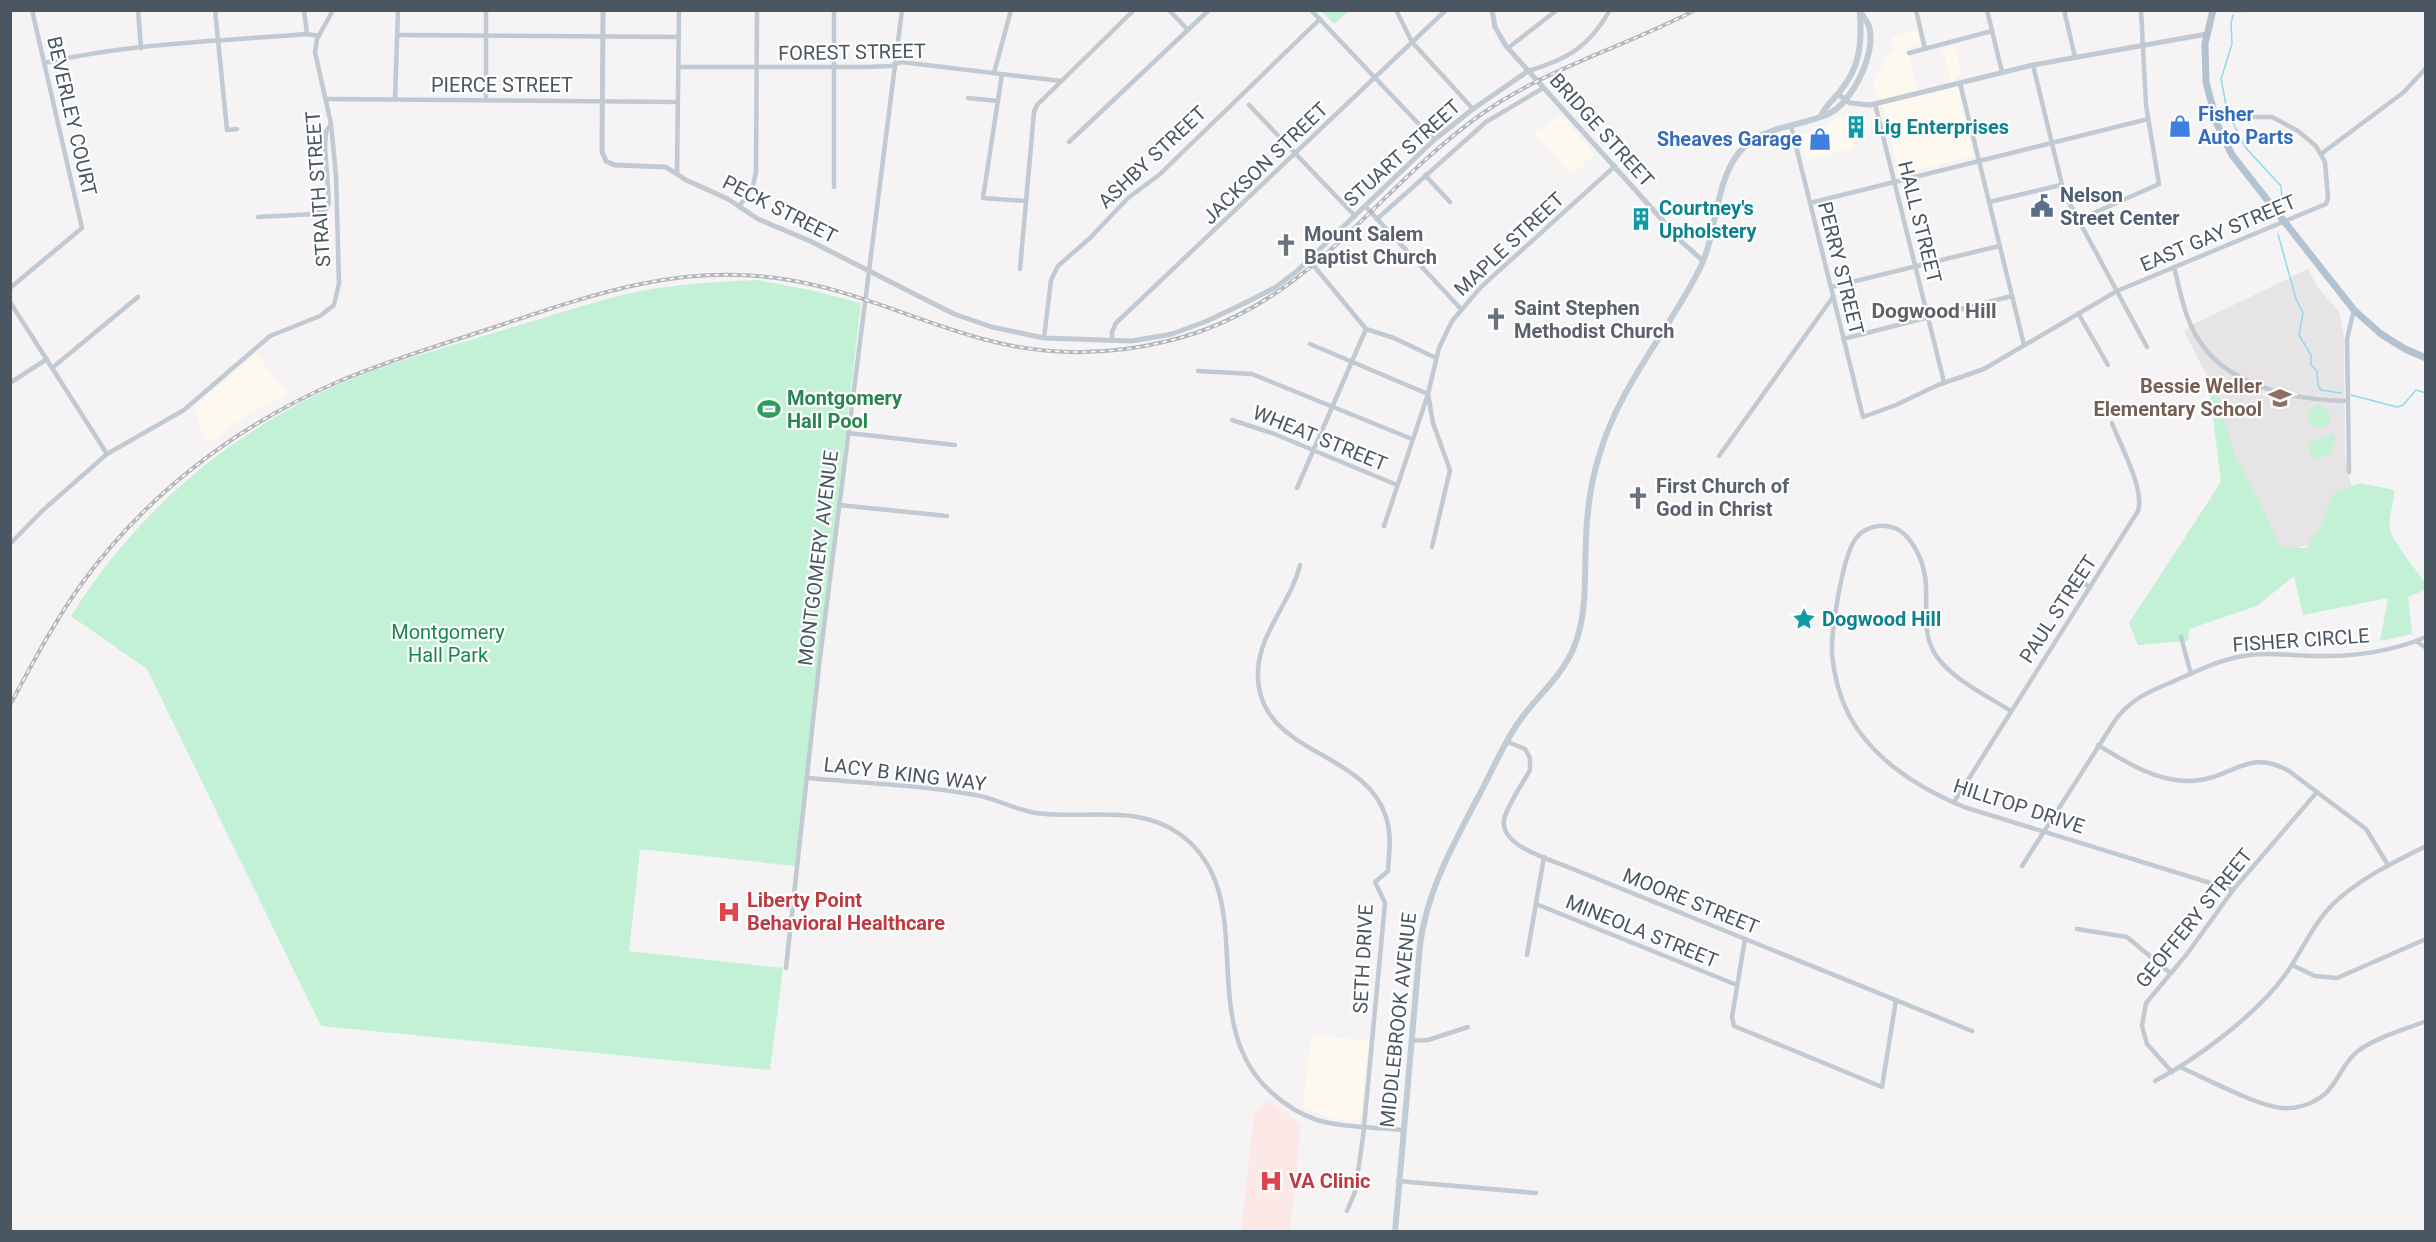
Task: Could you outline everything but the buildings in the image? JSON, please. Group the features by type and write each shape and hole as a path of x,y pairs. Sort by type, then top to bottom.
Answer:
{"main road":[{"path":"2213,10 2207,34 2206,82 2217,124 2232,155 2354,310 2388,338 2426,358"},
{"name":"MIDDLEBROOK AVENUE","path":"1821,116 1853,73 1859,56 1862,35 1860,12"},
{"name":"MIDDLEBROOK AVENUE","path":"1395,1232 1419,945 1430,898 1448,855 1520,721 1561,672 1574,647 1584,603 1587,516 1600,451 1624,394 1662,334 1703,261 1725,178 1736,157 1758,136 1827,115 1845,100 1862,72 1869,50 1869,27 1860,12"}],"street":[{"name":"BEVERLEY COURT","path":"10,288 82,228 32,10"},
{"path":"138,10 141,48"},
{"path":"215,10 227,130 237,129"},
{"path":"304,10 307,34"},
{"path":"44,63 82,55 141,48 307,34 318,36 333,10"},
{"path":"395,99 398,10"},
{"path":"486,10 486,99"},
{"path":"602,101 603,10"},
{"path":"677,174 679,10"},
{"path":"740,207 753,186 756,172 757,10"},
{"path":"834,10 834,187"},
{"name":"MONTGOMERY AVENUE","path":"786,968 839,505 902,10"},
{"path":"994,73 1011,10"},
{"path":"1020,269 1034,112 1037,105 1134,10"},
{"path":"1169,10 1188,30"},
{"path":"1069,142 1209,10"},
{"path":"1311,10 1434,140"},
{"path":"1396,10 1413,42 1473,109"},
{"name":"BRIDGE STREET","path":"1492,10 1497,32 1508,48 1682,242 1703,261"},
{"path":"1508,48 1557,10"},
{"name":"STUART STREET","path":"870,271 966,318 1044,338 1112,341 1163,336 1207,321 1276,287 1309,260 1434,140 1473,109 1528,71 1579,50 1598,29 1610,10"},
{"path":"1916,10 1925,49"},
{"path":"1987,10 2002,72"},
{"path":"2064,10 2075,57"},
{"path":"2078,220 2159,184 2148,119 2141,10"},
{"path":"2229,10 2246,10"},
{"name":"JACKSON STREET","path":"1112,341 1112,332 1116,323 1445,11"},
{"name":"ASHBY STREET","path":"1044,338 1051,280 1058,266 1090,238 1128,198 1167,168 1320,19"},
{"path":"1909,53 1992,31"},
{"path":"1838,94 1855,104 1875,104 2033,65 2207,34"},
{"path":"397,35 679,37"},
{"name":"STRAITH STREET","path":"107,454 184,410 270,336 324,315 336,300 339,283 339,219 331,124 316,57 318,36"},
{"name":"FOREST STREET","path":"678,67 891,66 901,62 1061,81"},
{"path":"2033,65 2061,185 2147,346"},
{"path":"2251,117 2272,117 2311,141 2321,154 2404,92 2426,68"},
{"path":"1002,74 983,198 1026,201"},
{"path":"1960,82 2024,345"},
{"path":"1377,219 1486,122 1543,88"},
{"path":"968,98 998,101"},
{"name":"PIERCE STREET","path":"326,99 678,102"},
{"name":"PECK STREET","path":"602,101 602,152 604,158 614,165 666,167 758,219 803,237 870,271"},
{"name":"HALL STREET","path":"1875,104 1944,382"},
{"path":"1250,105 1355,216"},
{"path":"1810,203 2148,119"},
{"path":"258,217 314,214 326,209 329,203 325,137 331,124"},
{"name":"PERRY STREET","path":"1791,126 1863,417"},
{"name":"EAST GAY STREET","path":"1863,417 1896,405 1944,382 1973,374 2117,291 2326,204 2328,200 2327,175 2321,154"},
{"name":"MAPLE STREET","path":"1384,526 1428,394 1436,358 1447,330 1461,309 1481,287 1615,166"},
{"path":"1425,175 1450,202"},
{"path":"1989,202 2061,185"},
{"path":"1365,206 1461,309"},
{"path":"1831,287 1999,246"},
{"path":"1309,260 1366,329 1394,338 1436,358"},
{"path":"2174,267 2193,329 2208,353 2224,369 2251,384 2323,400 2348,401"},
{"path":"1843,339 2012,296"},
{"path":"52,368 138,297"},
{"path":"1719,456 1833,297"},
{"path":"10,302 107,454 42,511 10,544"},
{"path":"2349,471 2348,332 2354,310"},
{"path":"2078,313 2108,366"},
{"path":"1297,488 1366,329"},
{"path":"1310,344 1428,394 1433,423 1450,470 1432,548"},
{"path":"10,383 47,359"},
{"path":"1198,371 1248,373 1412,439"},
{"name":"WHEAT STREET","path":"1232,420 1272,433 1397,485"},
{"name":"PAUL STREET","path":"1954,802 2135,517 2139,507 2137,488 2112,423"},
{"path":"848,433 955,445"},
{"path":"839,505 947,516"},
{"name":"HILLTOP DRIVE","path":"2011,711 1949,669 1934,652 1926,625 1928,591 1926,574 1920,557 1910,540 1899,530 1884,526 1871,528 1859,535 1852,545 1842,582 1832,637 1833,664 1840,695 1856,727 1877,753 1912,780 1954,802 2233,890"},
{"name":"SETH DRIVE","path":"1300,565 1296,580 1261,652 1258,678 1261,694 1271,717 1284,732 1357,776 1369,787 1380,803 1389,828 1388,871 1376,882 1385,903 1364,1127 1355,1192 1347,1211"},
{"path":"2076,576 2090,588"},
{"path":"2181,637 2191,674"},
{"name":"FISHER CIRCLE","path":"2022,866 2098,745 2122,711 2133,700 2224,660 2251,655 2339,656 2426,638"},
{"path":"2416,641 2426,648"},
{"name":"MOORE STREET","path":"1508,742 1524,748 1530,756 1531,764 1505,817 1505,830 1513,842 1544,857 1972,1031"},
{"path":"2098,745 2140,769 2174,780 2204,780 2216,777 2247,762 2270,762 2289,771 2366,829 2388,865"},
{"name":"LACY B KING WAY","path":"808,778 969,794 1035,813 1136,816 1172,829 1192,844 1203,857 1219,891 1231,1016 1238,1045 1250,1067 1268,1089 1293,1109 1323,1122 1402,1130"},
{"name":"GEOFFERY STREET","path":"2172,1072 2147,1044 2142,1018 2149,997 2170,974 2233,890 2317,792"},
{"path":"2155,1080 2180,1067 2265,999 2292,964 2312,930 2334,904 2359,882 2426,846"},
{"path":"1527,955 1544,857"},
{"name":"MINEOLA STREET","path":"1536,904 1737,985"},
{"path":"2077,929 2127,938 2170,974"},
{"path":"1745,939 1732,1022 1735,1028 1882,1087 1896,1000"},
{"path":"2292,964 2315,976 2337,978 2426,939"},
{"path":"2180,1067 2279,1108 2298,1107 2325,1094 2348,1060 2358,1051 2426,1021"},
{"path":"1411,1041 1428,1040 1468,1027"},
{"path":"1398,1181 1536,1192"}],"shaded area":[{"path":"1917,30 1920,43 1907,47 1919,96 1952,88 1942,48 1955,45 1962,75 1955,77 1974,156 1899,174 1880,95 1876,96 1873,82 1890,51 1894,49 1891,37"},
{"path":"1560,115 1595,154 1572,175 1533,134"},
{"name":"Sheaves Garage","path":"1846,115 1855,148 1806,160 1800,135 1819,129"},
{"name":"Bessie Weller Elementary School","path":"2308,269 2317,286 2339,312 2344,336 2345,457 2361,530 2274,554 2233,458 2210,382 2184,331"},
{"path":"256,354 287,393 249,414 206,444 194,408"},
{"path":"1311,1036 1369,1040 1361,1114 1357,1120 1331,1118 1303,1108"},
{"name":"VA Clinic","path":"1268,1101 1301,1124 1290,1231 1241,1231 1254,1114"}],"green space":[{"path":"1321,11 1349,11 1334,24"},
{"name":"Montgomery Hall Park","path":"757,280 861,303 795,866 640,849 629,951 783,968 770,1070 321,1026 147,669 71,616 99,575 165,500 242,438 284,412 329,389 406,359 618,296 680,285"},
{"path":"2214,382 2236,459 2257,496 2280,547 2306,548 2322,524 2333,494 2360,483 2394,490 2391,532 2425,583 2425,590 2408,597 2412,634 2380,641 2388,598 2303,615 2294,576 2257,606 2189,629 2188,641 2138,645 2129,623 2221,482 2209,385"},
{"path":"2315,406 2323,406 2330,413 2330,421 2323,428 2315,428 2308,421 2308,413"},
{"path":"2335,433 2331,453 2313,460 2308,447 2311,442"}],"water":[{"name":"Montgomery Hall Pool","path":"767,399 775,401 772,419 764,418"}],"waterway":[{"path":"2233,15 2232,44 2221,79 2227,110 2245,147 2281,186 2282,201"},
{"path":"2278,234 2296,299 2303,313 2299,335 2311,355 2311,365 2317,371 2318,385 2321,390 2341,393"},
{"path":"2351,395 2397,407 2403,405 2416,390 2426,393"}],"railway":[{"path":"10,705 70,600 106,553 134,522 164,493 230,441 265,419 340,381 573,301 639,284 706,275 740,275 803,282 855,296 983,339 1029,349 1099,351 1168,341 1218,324 1262,302 1338,244 1443,144 1508,97 1561,70 1695,10"}],"place":[{"name":"Fisher Auto Parts","path":"2180,126"},
{"name":"Lig Enterprises","path":"1856,127"},
{"name":"Sheaves Garage","path":"1820,139"},
{"name":"Nelson Street Center","path":"2042,206"},
{"name":"Courtney's Upholstery","path":"1641,219"},
{"name":"Mount Salem Baptist Church","path":"1286,245"},
{"name":"Saint Stephen Methodist Church","path":"1496,319"},
{"name":"Bessie Weller Elementary School","path":"2280,398"},
{"name":"Montgomery Hall Pool","path":"769,409"},
{"name":"First Church of God in Christ","path":"1638,498"},
{"name":"Dogwood Hill","path":"1804,619"},
{"name":"Liberty Point Behavioral Healthcare","path":"729,912"},
{"name":"VA Clinic","path":"1271,1181"}],"district":[{"name":"Dogwood Hill","path":"1934,311"}]}
